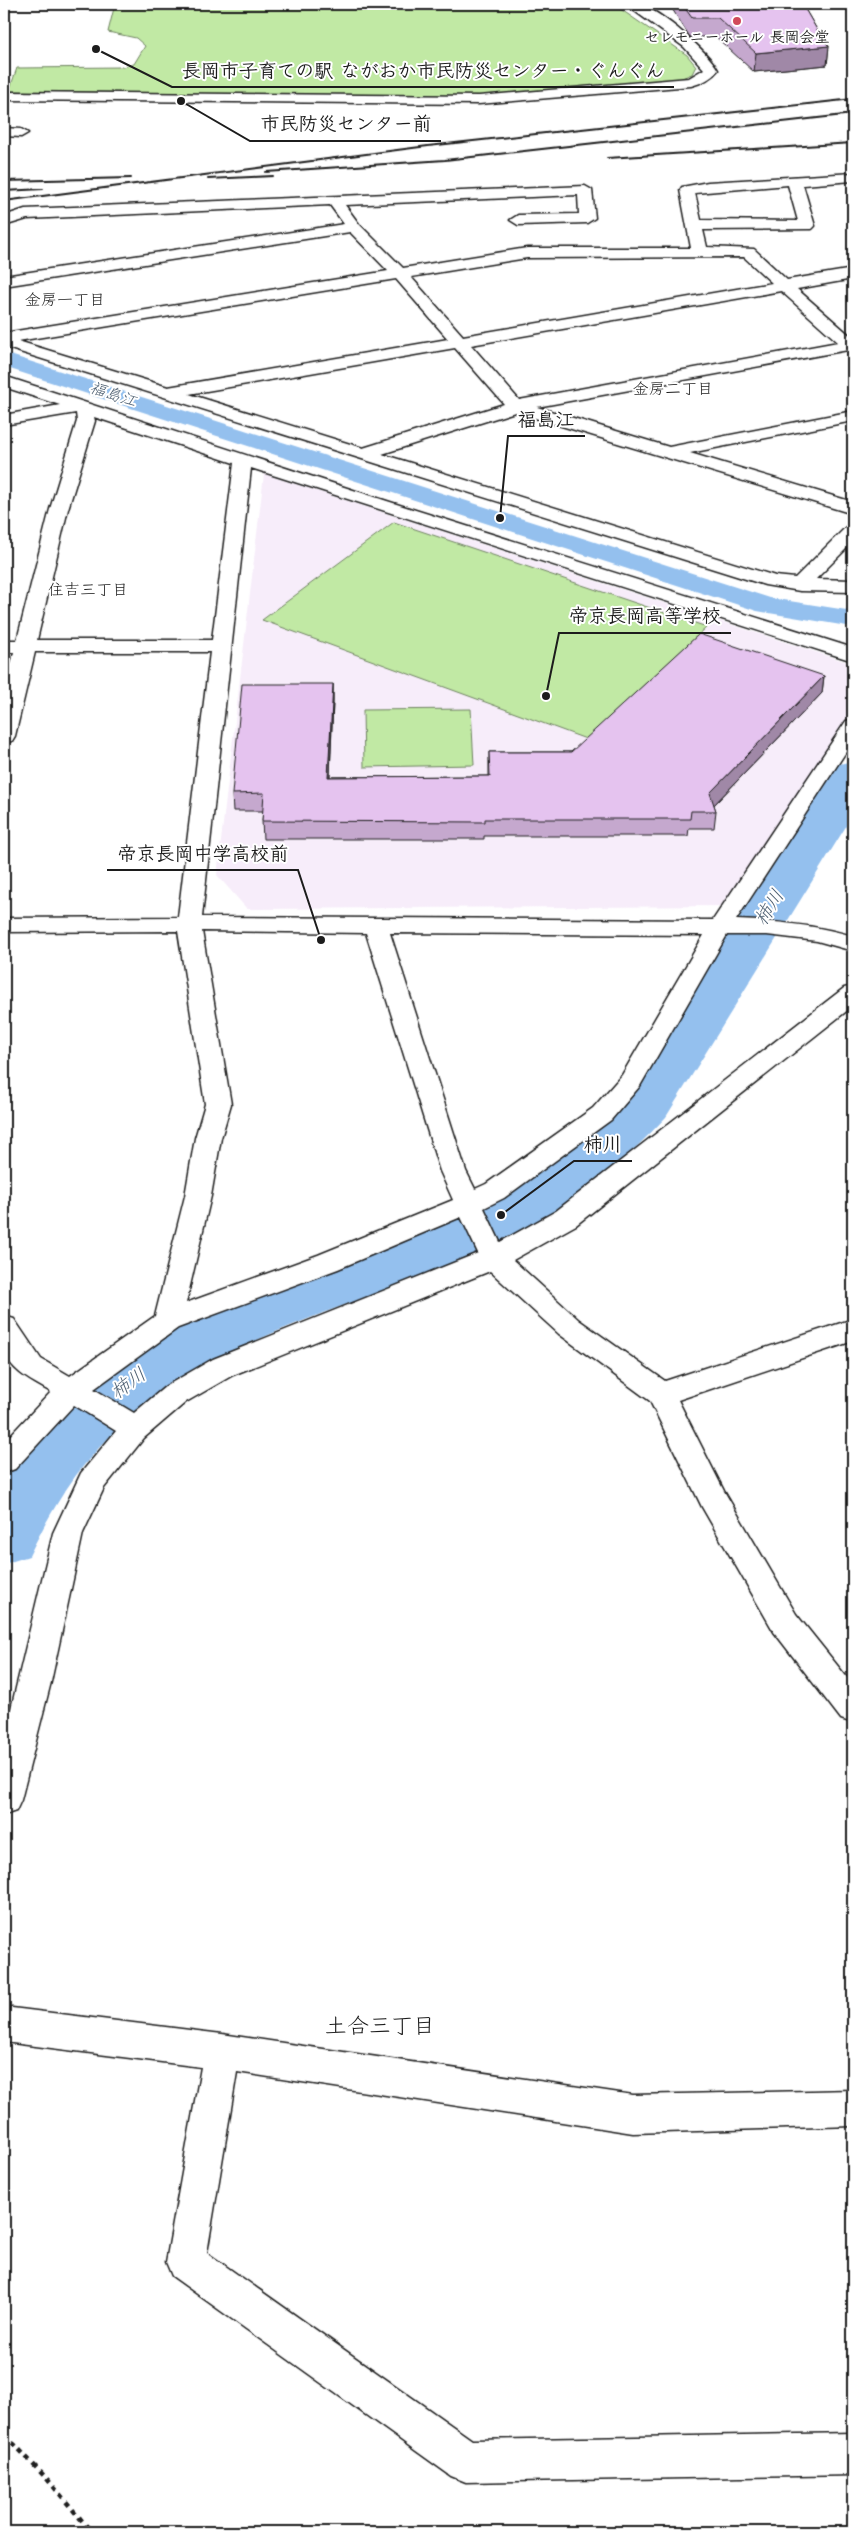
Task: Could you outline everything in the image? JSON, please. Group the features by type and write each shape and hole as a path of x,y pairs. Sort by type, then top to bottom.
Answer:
{"street":[{"path":"4,96 478,100 691,82 708,74 711,70 710,65 698,53 632,4"},
{"path":"4,132 21,133"},
{"path":"700,252 687,190 708,186 853,177"},
{"path":"695,225 807,226 796,182"},
{"path":"4,221 25,214 585,190 587,218 518,220"},
{"path":"512,194 527,253"},
{"path":"334,201 354,227 399,273 515,406 853,508"},
{"path":"4,281 354,227"},
{"path":"4,338 527,253 748,252 852,345"},
{"path":"4,420 853,274"},
{"path":"4,342 124,399 244,460 853,655"},
{"path":"362,454 515,406 852,345"},
{"path":"4,381 243,418 772,581 800,585 853,586"},
{"path":"4,736 59,509 86,421 124,399"},
{"path":"665,452 853,416"},
{"path":"168,1321 198,1196 208,1138 218,1104 189,924 220,646 244,460"},
{"path":"800,585 853,531"},
{"path":"4,646 220,646"},
{"path":"4,1461 76,1392 168,1321 328,1262 468,1204 495,1191 602,1114 631,1080 732,927 853,725"},
{"path":"4,925 189,924 732,927 795,930 819,934 853,944"},
{"path":"376,926 453,1171 494,1258 569,1326 661,1394 713,1498 785,1623 853,1709"},
{"path":"4,1800 35,1682 56,1579 68,1533 92,1481 127,1423 223,1368 494,1258 566,1218 853,994"},
{"path":"4,1326 19,1352 31,1367 127,1423"},
{"path":"661,1394 853,1330"},
{"path":"4,2024 222,2052 633,2114 853,2108"},
{"path":"222,2052 186,2262 466,2461 853,2454"}],"path":[{"path":"4,2437 14,2444 48,2480 89,2529 100,2532"}],"shaded area":[{"path":"264,474 853,664 853,728 731,906 247,909 217,875"}],"green space":[{"path":"115,4 613,4 687,55 696,66 692,74 679,79 470,97 9,91 17,68 123,67 134,64 145,46 136,38 108,32"},
{"path":"394,522 707,627 586,739 262,620"},
{"path":"471,709 474,765 364,767 363,710"}],"building":[{"path":"682,4 802,4 823,40 829,46 756,53 718,18 692,18"},
{"path":"699,634 824,676 710,793 716,811 691,811 690,819 485,819 485,822 262,821 264,793 232,794 242,684 333,684 328,777 490,776 489,752 571,752"}],"waterway":[{"name":"福島江","path":"4,360 766,605 853,619"},
{"name":"柿川","path":"4,1536 21,1502 42,1470 66,1440 92,1412 121,1387 152,1365 185,1345 228,1324 397,1261 501,1215 560,1179 613,1136 645,1103 853,776"}],"railway":[{"path":"4,201 428,146 853,99"},
{"path":"266,172 445,160 853,114"},
{"path":"607,158 853,143"},
{"path":"208,179 273,176"},
{"path":"4,181 131,178"},
{"path":"4,191 43,189"}],"place":[{"name":"セレモニーホール 長岡会堂","path":"737,21"},
{"name":"長岡市子育ての駅 ながおか市民防災センター・ぐんぐん","path":"96,49"},
{"name":"市民防災センター前","path":"181,101"},
{"name":"福島江","path":"500,518"},
{"name":"帝京長岡高等学校","path":"546,696"},
{"name":"帝京長岡中学高校前","path":"321,940"},
{"name":"柿川","path":"501,1215"}],"district":[{"name":"金房一丁目","path":"65,300"},
{"name":"金房二丁目","path":"673,389"},
{"name":"住吉三丁目","path":"88,590"},
{"name":"土合三丁目","path":"380,2027"}]}
